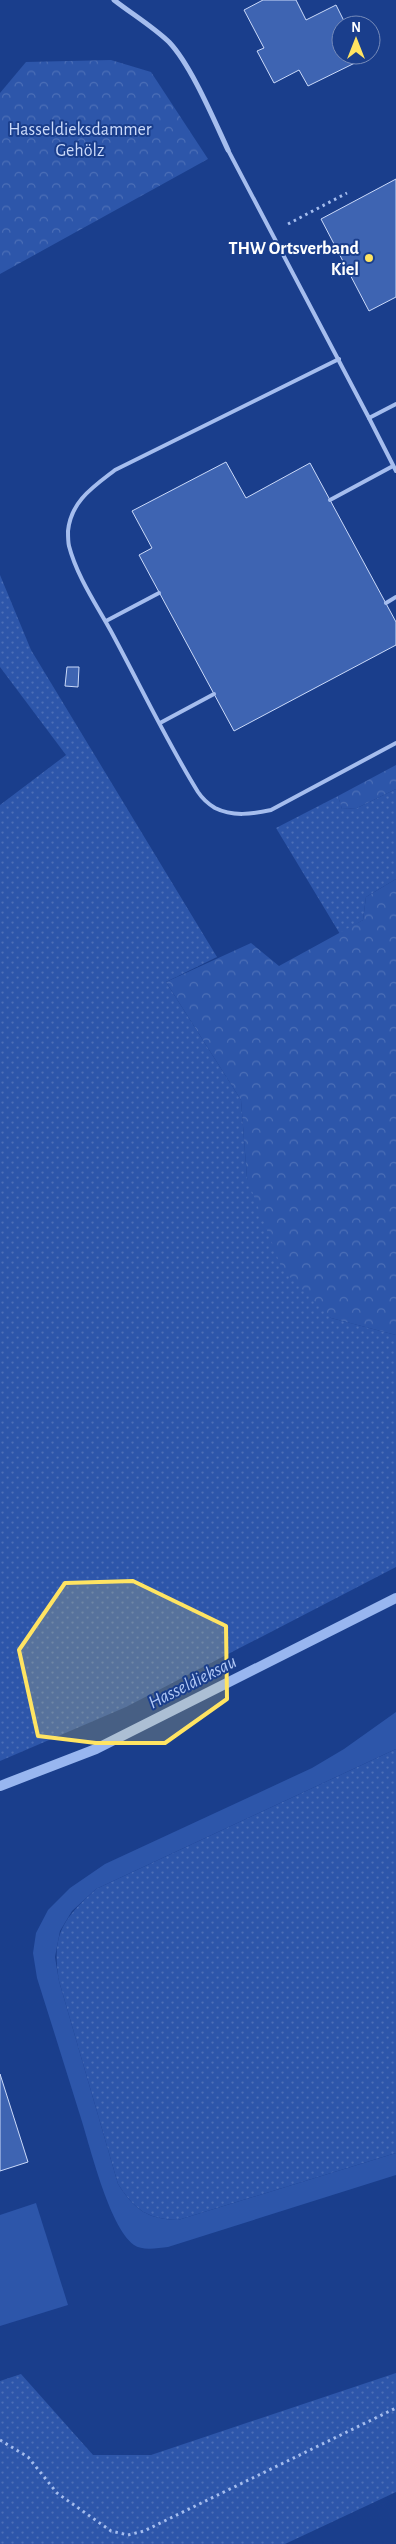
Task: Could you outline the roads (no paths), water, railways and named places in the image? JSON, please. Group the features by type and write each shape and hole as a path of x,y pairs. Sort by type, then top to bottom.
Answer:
{"street":[{"path":"114,0 152,28 177,52 228,150"}],"lane":[{"path":"228,150 396,471"},
{"path":"339,359 115,470 90,488 78,502 71,516 68,532 69,546 82,577 160,723 200,794 214,807 231,813 251,814 271,810 396,743"},
{"path":"369,418 396,404"},
{"path":"330,500 393,466"},
{"path":"106,621 159,593"},
{"path":"386,603 396,597"},
{"path":"160,723 214,694"}],"waterway":[{"name":"Hasseldieksau","path":"0,1786 96,1749 396,1598"}],"place":[{"name":"THW Ortsverband Kiel","path":"369,258"}],"park label":[{"name":"Hasseldieksdammer Gehölz","path":"80,139"}]}
